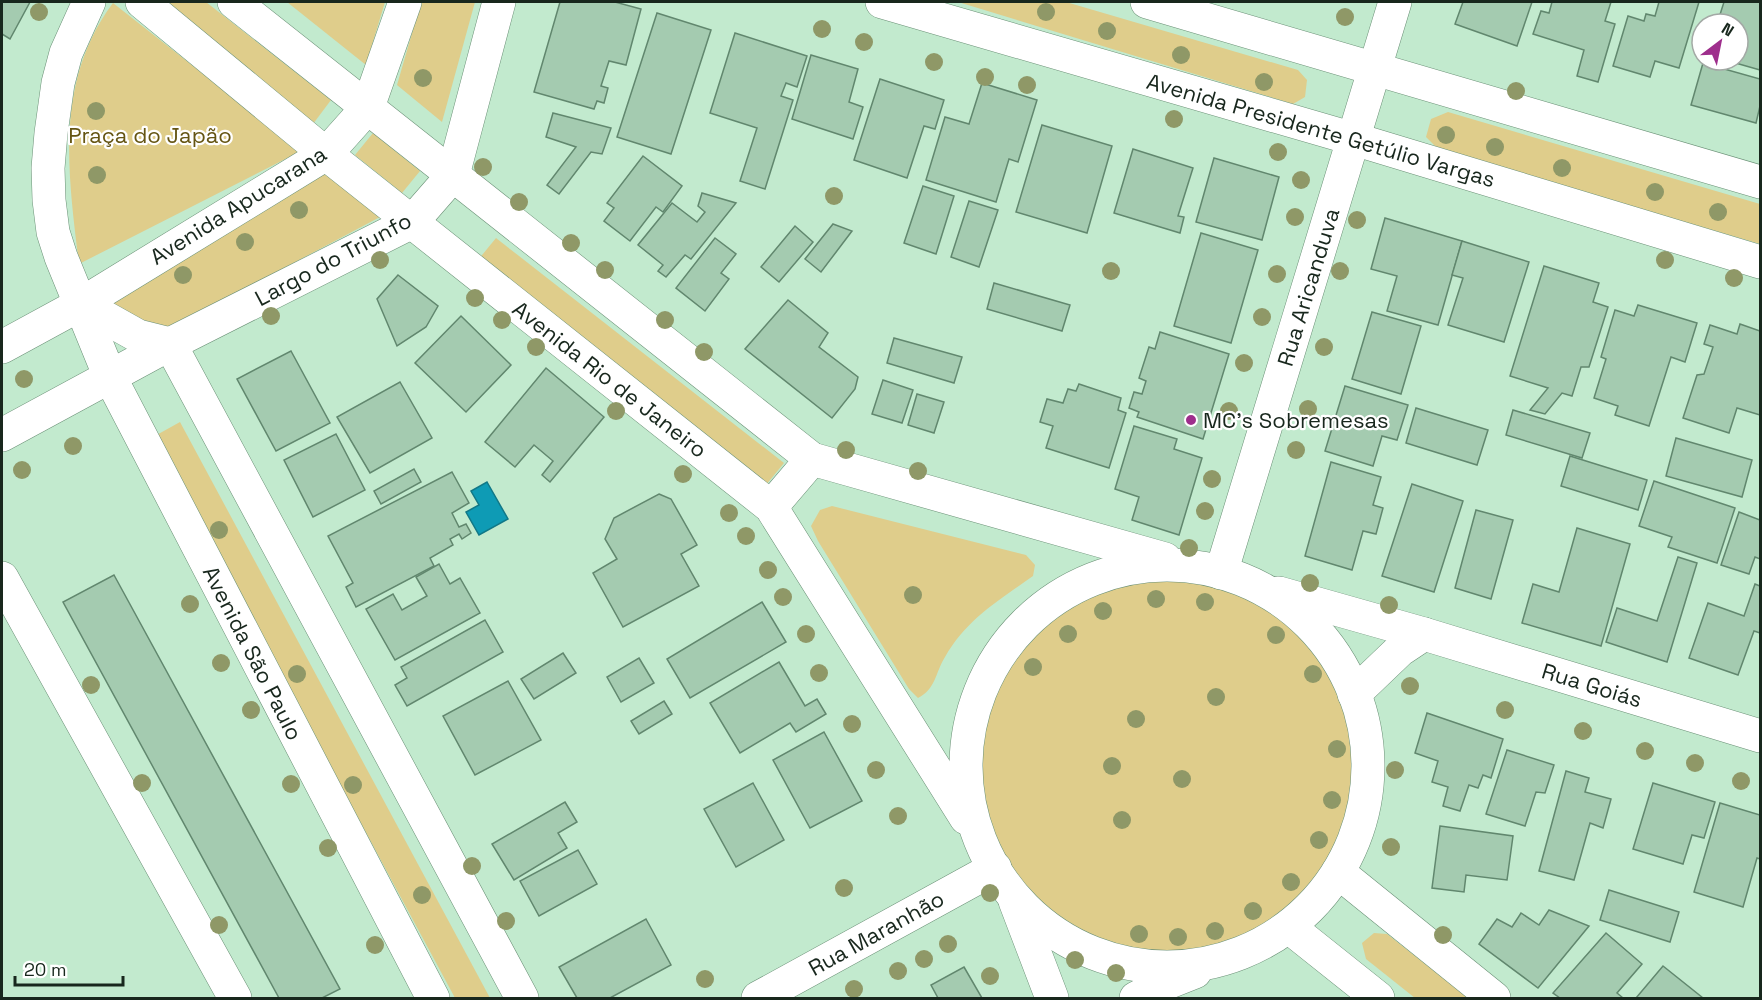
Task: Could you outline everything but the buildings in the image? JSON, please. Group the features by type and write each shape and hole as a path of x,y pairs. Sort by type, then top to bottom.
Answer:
{"street":[{"path":"89,2 70,44 58,83 48,168 53,232 81,304 138,336 170,344 522,999"},
{"name":"Avenida Rio de Janeiro","path":"142,2 326,154 771,507 996,868"},
{"path":"234,2 812,459 1257,586 1288,606 1316,631 1338,661 1354,694 1365,730 1368,776 1365,803 1355,839 1338,872 1316,902 1289,927 1262,944 1157,987 1136,999"},
{"name":"Avenida Apucarana","path":"2,347 81,304 326,154 368,107 405,2"},
{"name":"Largo do Triunfo","path":"170,344 412,222 453,174 498,2"},
{"name":"Avenida Presidente Getúlio Vargas","path":"882,2 1353,139 1761,262"},
{"path":"1147,2 1761,182"},
{"name":"Rua Aricanduva","path":"1207,570 1353,139 1395,2"},
{"name":"Avenida São Paulo","path":"81,304 110,377 433,999"},
{"path":"2,435 170,344"},
{"path":"771,507 812,459"},
{"path":"1053,999 972,813 967,784 966,754 978,696 1007,643 1027,621 1050,602 1103,575 1132,568 1162,565 1207,570"},
{"path":"2,578 235,999"},
{"name":"Rua Goiás","path":"1257,586 1761,736"},
{"path":"1354,694 1400,650 1424,634"},
{"path":"996,868 1033,916 1058,934 1113,959 1143,965 1174,967 1204,964 1234,956"},
{"name":"Rua Maranhão","path":"758,999 996,868"},
{"path":"1338,872 1494,999"},
{"path":"1289,927 1378,999"}],"green space":[{"path":"158,2 206,2 331,100 313,124"},
{"path":"287,2 385,2 366,65"},
{"path":"421,2 475,2 442,122 397,85"},
{"path":"958,2 1066,2 1298,70 1307,80 1305,97 1293,104"},
{"name":"Praça do Japão","path":"113,3 301,151 79,264 69,162 73,96 81,64 94,33"},
{"path":"1448,112 1760,204 1760,244 1439,150 1426,137 1431,119"},
{"path":"373,133 420,171 402,193 355,155"},
{"path":"321,170 380,217 171,328 125,315 95,285"},
{"path":"496,238 784,463 766,485 478,260"},
{"path":"180,422 490,998 455,998 153,437"},
{"path":"832,506 1026,555 1035,565 1033,576 973,621 945,657 932,685 918,698 909,689 811,526 820,510"},
{"path":"1167,580 1221,588 1255,602 1285,622 1311,648 1331,678 1339,695 1349,730 1353,766 1345,820 1331,854 1311,884 1285,910 1255,930 1238,938 1203,948 1167,952 1113,944 1079,930 1049,910 1023,884 1003,854 995,837 985,802 981,766 989,712 1003,678 1023,648 1049,622 1079,602 1096,594 1131,584"},
{"path":"1374,933 1387,934 1469,998 1415,998 1366,959 1362,943"}],"water":[{"path":"487,482 508,519 479,535 466,512 479,505 471,491"}],"place":[{"name":"MC’s Sobremesas","path":"1191,420"}]}
